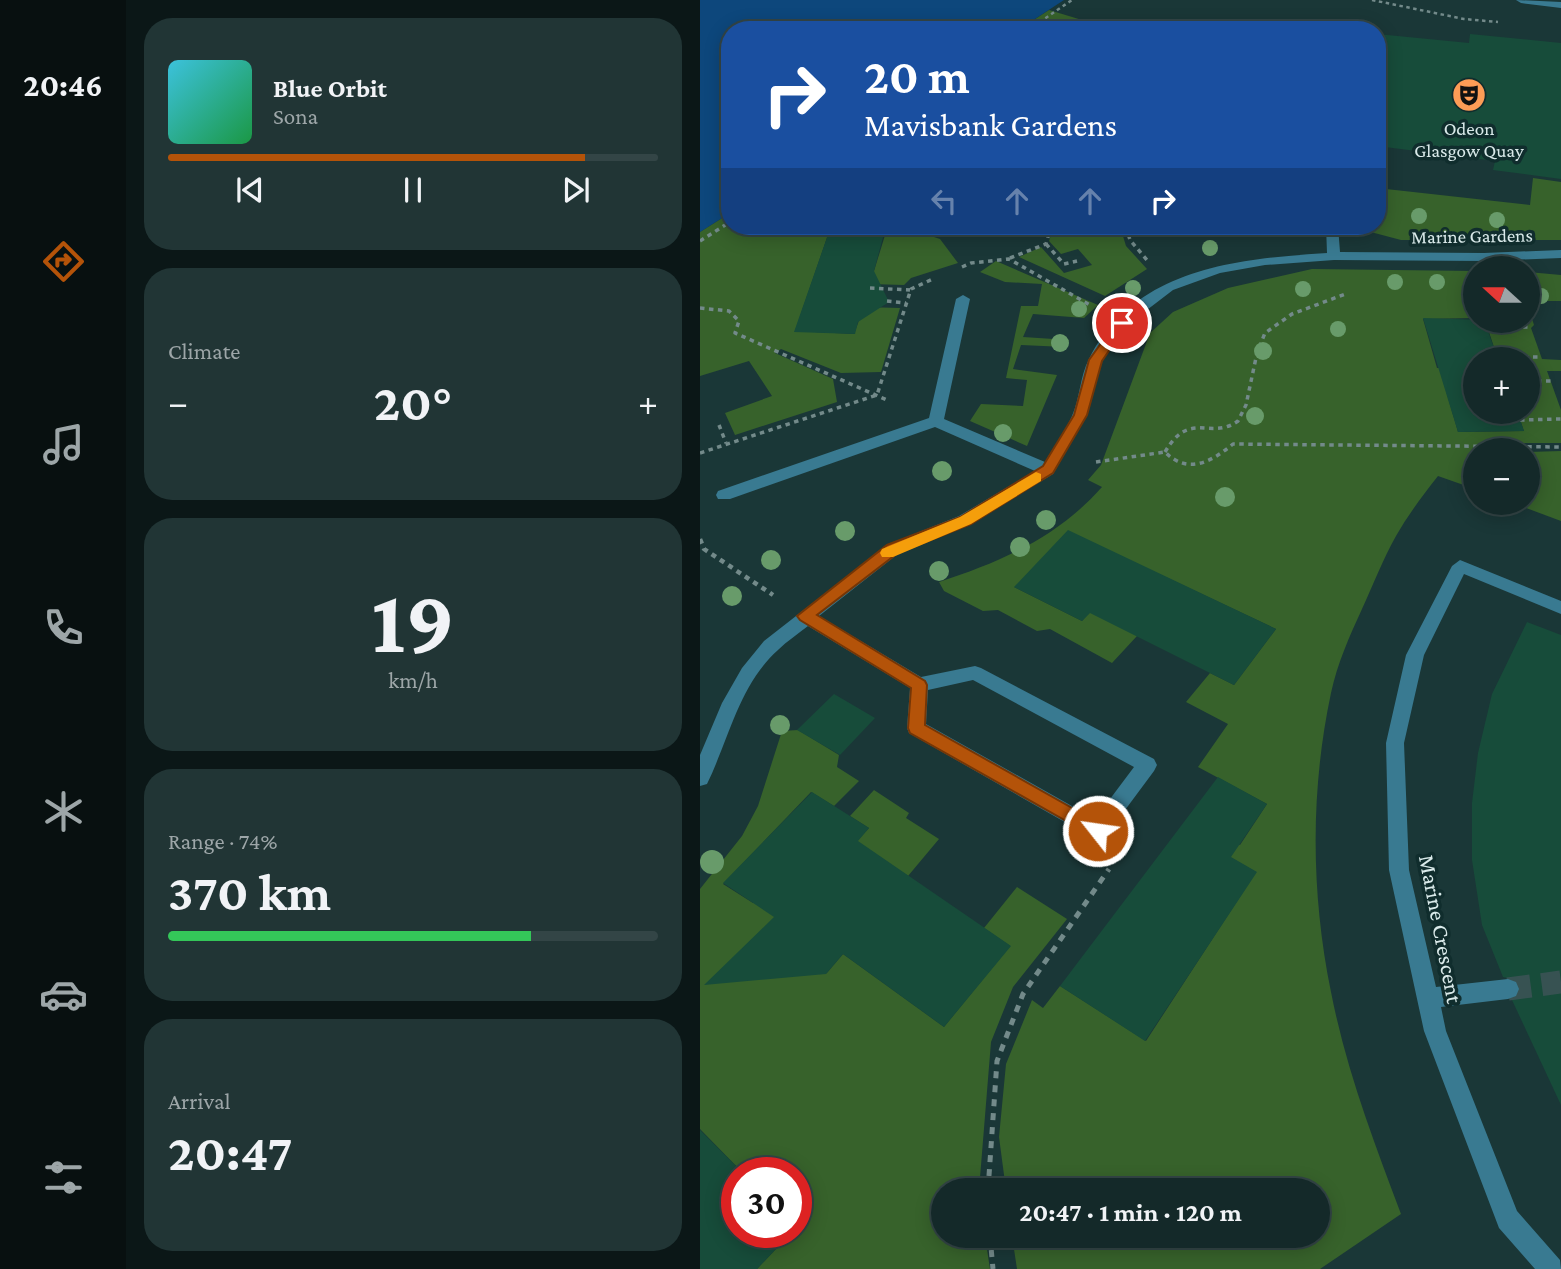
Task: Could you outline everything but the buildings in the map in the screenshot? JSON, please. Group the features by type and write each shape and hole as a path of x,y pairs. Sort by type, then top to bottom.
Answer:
{"street":[{"path":"1521,0 1561,5"},
{"path":"1333,235 1334,256"},
{"name":"Marine Gardens","path":"1048,470 1080,415 1095,360 1122,323 1136,309 1168,287 1217,270 1265,261 1334,256 1484,257 1561,254"},
{"path":"936,421 962,299"},
{"path":"723,495 936,421 1048,470"},
{"path":"700,778 731,703 748,673 770,646 893,549 965,520 1048,470"},
{"name":"Marine Crescent","path":"1551,1269 1508,1219 1434,1031 1398,870 1395,743 1415,655 1460,566 1561,608"},
{"path":"805,616 919,685 975,673 1147,765 1098,831 916,728 919,685"},
{"path":"1427,998 1508,989"}],"path":[{"path":"1041,21 1072,0"},
{"path":"1372,0 1464,19 1506,22"},
{"path":"700,241 721,228"},
{"path":"1046,244 1048,235"},
{"path":"1009,259 1046,244"},
{"path":"1046,244 1065,264 1077,261"},
{"path":"870,288 910,290"},
{"path":"1165,452 1170,438 1186,429 1228,427 1238,421 1249,397 1257,354 1266,332 1303,307 1347,293 1360,293"},
{"path":"887,301 906,303"},
{"path":"700,308 729,311 739,321 735,333 936,421"},
{"path":"1540,381 1551,381"},
{"path":"1540,420 1561,419"},
{"path":"719,425 726,444"},
{"path":"1165,452 1171,460 1183,466 1202,466 1216,459 1233,444 1561,447"},
{"path":"1048,470 1165,452"},
{"path":"700,539 702,549 805,616"},
{"path":"989,1178 997,1061 1023,994 1114,862 1098,831"},
{"path":"991,1248 993,1269"}],"green space":[{"path":"1049,10 1085,21 1032,21"},
{"path":"1533,178 1561,182 1561,240 1401,240 1382,235 1386,235 1386,189 1530,205"},
{"path":"721,219 721,235 828,235 795,331 854,334 864,307 900,308 881,372 841,373 781,349 775,353 833,379 837,402 735,435 725,413 772,396 749,361 700,376 700,232"},
{"path":"885,235 928,235 940,239 958,263 911,278 904,285 870,284"},
{"path":"1051,235 1123,235 1126,246 1147,269 1105,296 1019,257 1041,247 1064,273 1092,265 1078,249 1061,254 1049,241"},
{"path":"996,261 1098,305 1084,318 1033,314 1023,337 1069,340 1065,347 1021,345 1013,369 1057,375 1027,446 970,421 981,404 1023,406 1027,380 1006,378 1021,306 1038,306 1042,284 1005,282 980,272"},
{"path":"1312,269 1463,271 1463,318 1423,319 1437,368 1463,368 1463,377 1442,377 1458,432 1524,431 1522,424 1540,424 1540,353 1542,359 1561,360 1561,371 1547,371 1561,410 1561,443 1540,443 1540,438 1463,438 1463,485 1438,476 1406,520 1387,554 1344,650 1331,693 1316,805 1317,880 1324,955 1337,1021 1353,1077 1401,1214 1320,1269 1017,1269 1014,1248 1330,1248 1330,1178 1004,1178 999,1137 1006,1064 1032,1000 1043,1008 1060,986 1146,1041 1256,872 1212,847 1221,835 1240,845 1267,804 1198,767 1228,724 1186,702 1210,673 1234,685 1276,629 1159,574 1137,636 1112,663 1050,629 1037,631 998,610 983,611 944,591 939,582 984,566 1027,546 1067,520 1102,487 1088,480 1101,465 1150,333 1173,312 1228,288","holes":["1014,587 1107,593 1082,621"]},
{"path":"1540,273 1561,275 1561,301 1540,301"},
{"path":"1489,333 1533,333 1538,347 1494,347"},
{"path":"1561,451 1561,521 1540,513 1540,452"},
{"path":"798,730 839,755 837,767 859,781 834,806 811,792 723,884 753,903 774,881 803,900 869,828 850,816 874,790 909,813 906,818 939,839 908,876 885,861 826,974 843,954 944,1027 1010,946 984,928 1017,887 1067,919 1013,987 991,1042 980,1178 931,1178 931,1248 987,1248 990,1269 757,1269 777,1248 812,1248 812,1157 727,1157 700,1129 700,889 742,836 758,806 782,731"}],"water":[{"path":"700,0 1064,0 1032,21 721,21 721,219 700,232"}],"tunnel":[{"path":"1508,989 1561,982"}],"slow traffic":[{"path":"888,553 965,520 1036,477"}],"place":[{"name":"Odeon Glasgow Quay","path":"1469,95"}],"route":[{"path":"1098,831 916,728 919,685 805,616 893,549 965,520 1048,470 1080,415 1095,360 1122,323"}]}
